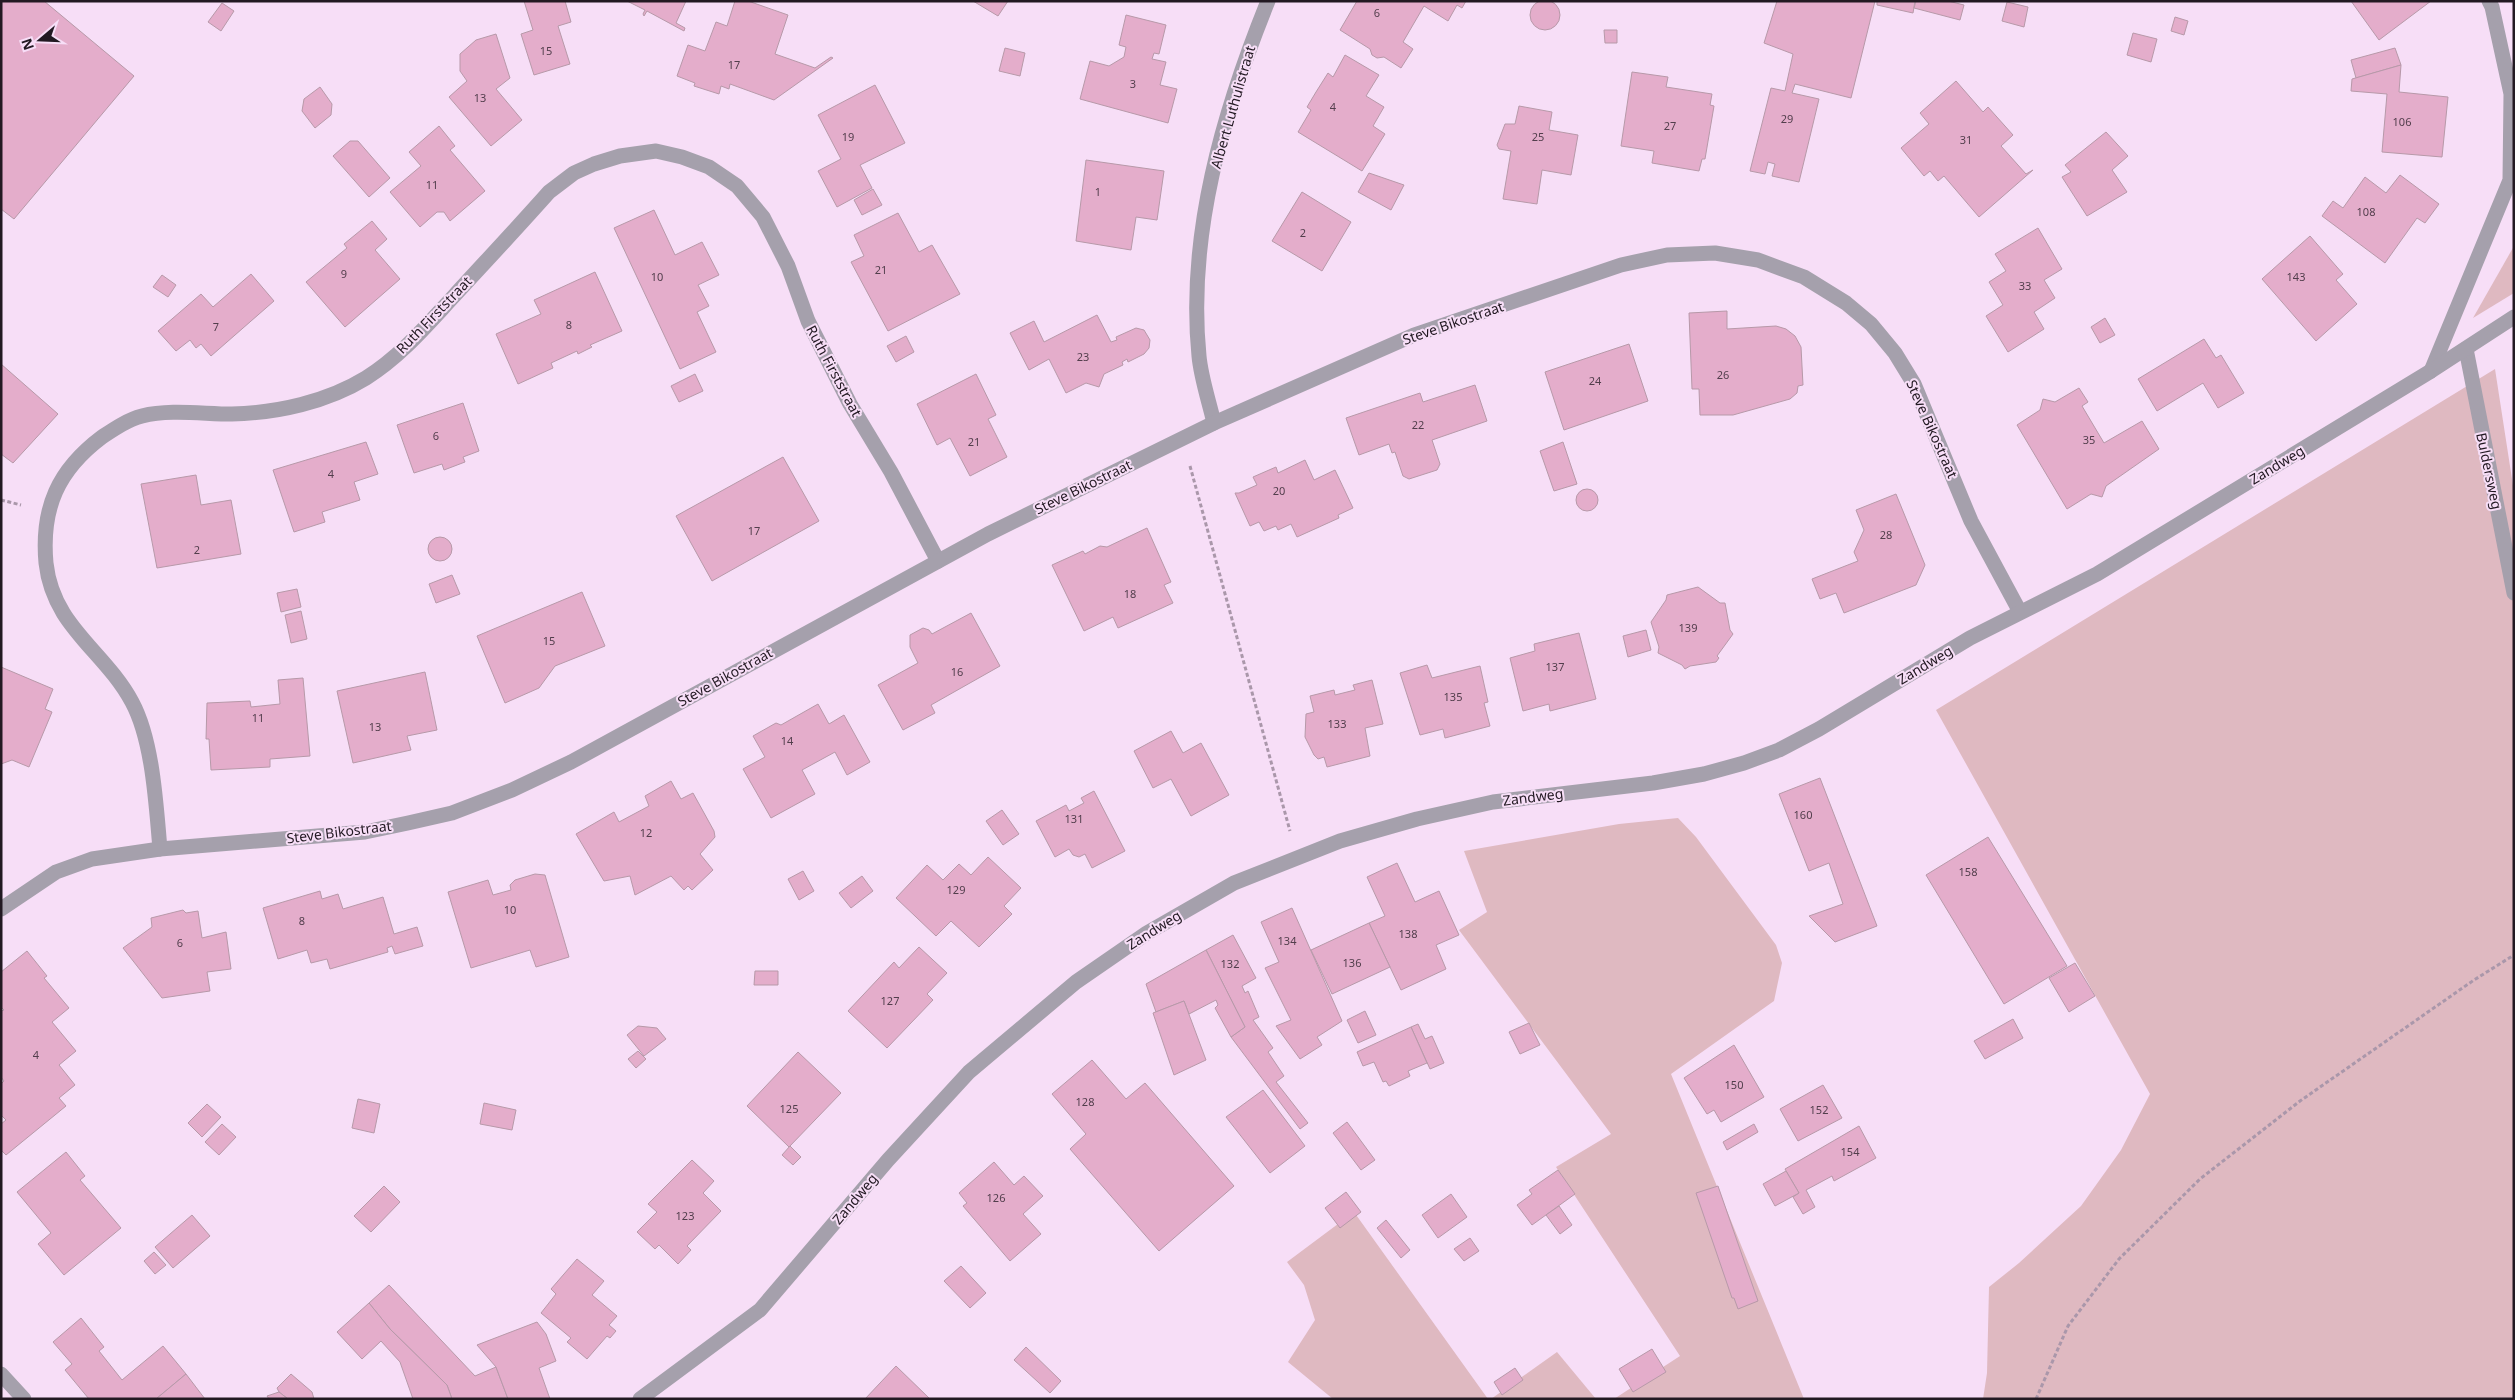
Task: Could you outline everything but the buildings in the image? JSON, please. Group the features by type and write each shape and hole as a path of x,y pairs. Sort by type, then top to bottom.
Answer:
{"street":[{"name":"Albert Luthulistraat","path":"1214,423 1199,357 1197,285 1205,214 1219,144 1254,37 1268,1"},
{"path":"2432,372 2510,180 2511,94 2492,7 2489,1"},
{"name":"Ruth Firststraat","path":"160,849 148,753 133,704 118,679 65,618 54,595 46,565 45,535 48,513 53,494 66,470 79,456 116,427 142,416 182,412 254,413 287,408 323,397 365,378 408,346 550,192 574,173 594,164 620,156 656,152 682,157 709,167 737,186 763,217 788,266 808,321 850,404 891,472 938,561"},
{"name":"Steve Bikostraat","path":"1,909 30,889 65,869 92,859 160,849 365,832 452,812 512,790 571,762 938,561 1050,502 1214,423 1414,335 1621,265 1667,255 1715,253 1758,260 1804,277 1846,303 1871,324 1895,353 1914,384 1972,521 2020,612"},
{"name":"Zandweg","path":"640,1399 760,1310 888,1160 969,1072 1040,1012 1147,933 1234,883 1340,841 1417,818 1474,806 1653,783 1704,774 1744,763 1779,750 1819,729 1970,638 2097,574 2432,372 2514,318"},
{"name":"Buldersweg","path":"2466,349 2514,593"},
{"path":"1,1374 24,1399"}],"path":[{"path":"1183,438 1298,858"},
{"path":"2036,1399 2068,1326 2119,1259 2200,1179 2300,1101 2474,980 2514,955"}],"shaded area":[{"path":"2514,246 2514,293 2473,318"},
{"path":"2495,369 2514,492 2514,1399 1983,1399 1987,1373 1989,1287 2019,1263 2081,1206 2121,1150 2150,1094 1936,710"},
{"path":"1678,818 1696,837 1776,945 1782,963 1774,1001 1671,1074 1804,1399 1614,1399 1680,1356 1556,1167 1611,1134 1459,930 1487,912 1464,851 1619,824"},
{"path":"1354,1212 1488,1399 1333,1399 1288,1362 1315,1320 1304,1285 1287,1262"},
{"path":"1557,1352 1596,1399 1491,1399"}]}
